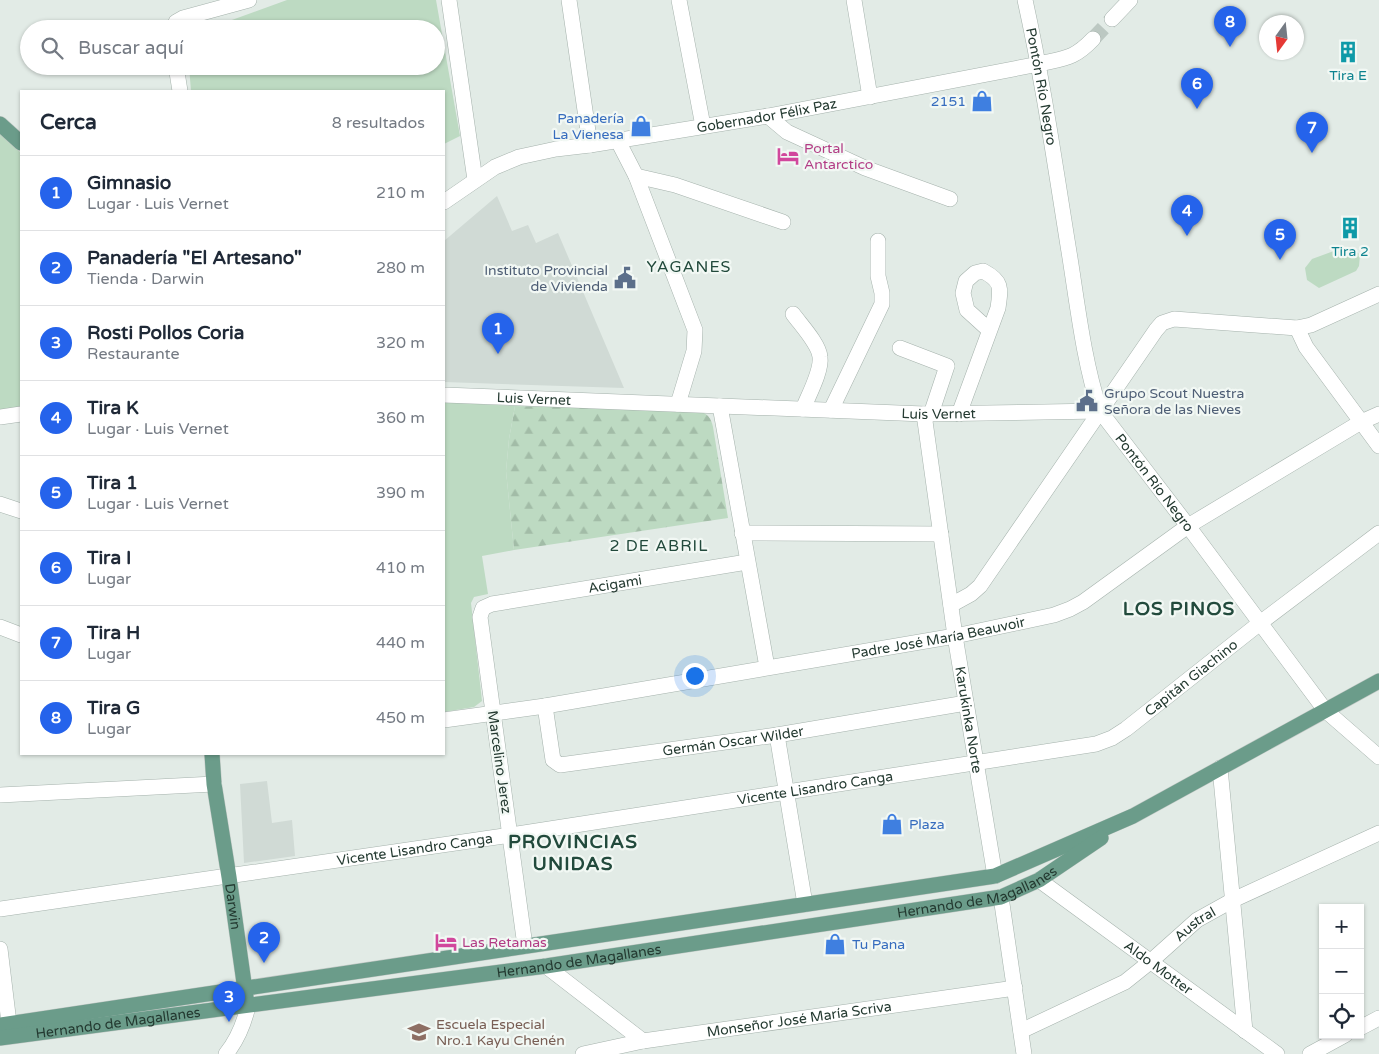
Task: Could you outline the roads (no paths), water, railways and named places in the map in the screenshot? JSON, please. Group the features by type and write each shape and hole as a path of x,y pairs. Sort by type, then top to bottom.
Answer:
{"main road":[{"path":"0,124 20,142"},
{"name":"Hernando de Magallanes","path":"5,1024 996,876 1133,816 1379,681"},
{"name":"Darwin","path":"212,755 214,784 248,1006"},
{"name":"Hernando de Magallanes","path":"0,1038 546,966 1001,897 1039,880 1133,816"}],"street":[{"path":"180,20 248,0"},
{"path":"449,0 475,180"},
{"path":"569,0 590,145"},
{"path":"679,0 703,126"},
{"path":"854,0 870,97"},
{"name":"Pontón Río Negro","path":"1025,0 1039,64 1080,321 1093,389 1100,411 1326,710 1379,757"},
{"path":"1112,19 1130,0"},
{"name":"Gobernador Félix Paz","path":"445,201 495,167 519,157 556,149 618,141 768,116 1039,64 1074,55 1084,49 1094,39"},
{"path":"177,75 180,90"},
{"path":"768,116 787,132 865,168 950,199"},
{"path":"618,141 636,176 695,330 694,351 678,404"},
{"path":"636,176 675,185 783,222"},
{"path":"831,410 882,304 882,293 878,276 878,241"},
{"path":"951,605 972,594 980,586 1162,322 1174,319 1297,328 1311,325 1379,294"},
{"path":"793,314 813,340 820,356 819,367 803,410"},
{"path":"1297,328 1306,347 1379,446"},
{"path":"959,414 989,330"},
{"path":"900,348 947,366 928,414"},
{"name":"Luis Vernet","path":"445,395 928,414 1100,411"},
{"path":"720,406 767,668"},
{"path":"0,417 20,414"},
{"name":"Karukinka Norte","path":"928,414 941,534 955,636 996,876"},
{"name":"Padre José María Beauvoir","path":"445,720 545,706 955,636 1070,609 1083,602 1188,526 1361,422 1379,414"},
{"path":"0,504 20,511"},
{"path":"742,533 941,534"},
{"name":"Capitán Giachino","path":"976,762 1096,744 1112,738 1126,730 1260,623 1379,533"},
{"name":"Acigami","path":"483,608 492,604 747,562"},
{"name":"Marcelino Jerez","path":"483,608 480,617 525,946"},
{"path":"0,627 20,635"},
{"name":"Germán Oscar Wilder","path":"545,706 553,760 560,765 777,735 966,703"},
{"path":"777,735 805,904"},
{"name":"Vicente Lisandro Canga","path":"0,909 229,877 976,762"},
{"path":"1220,768 1245,1031"},
{"path":"0,794 214,784"},
{"name":"Austral","path":"1021,1031 1125,982 1197,920 1234,900 1379,833"},
{"name":"Aldo Motter","path":"1039,880 1277,1054"},
{"path":"1001,897 1024,1054"},
{"path":"0,949 5,1024"},
{"path":"546,966 643,1041"},
{"name":"Monseñor José María Scriva","path":"583,1054 643,1041 1015,988"},
{"name":"Darwin","path":"226,1054 235,1043 244,1024 248,1006"},
{"path":"1364,1026 1379,1018"},
{"path":"1310,1054 1338,1039"}],"tunnel":[{"path":"1093,39 1112,19"}],"place":[{"name":"Tira G","path":"1230,47"},
{"name":"Tira E","path":"1348,52"},
{"name":"2151","path":"982,101"},
{"name":"Tira I","path":"1197,109"},
{"name":"Panadería La Vienesa","path":"641,126"},
{"name":"Tira H","path":"1312,153"},
{"name":"Portal Antarctico","path":"788,156"},
{"name":"Tira 2","path":"1350,228"},
{"name":"Tira K","path":"1187,236"},
{"name":"Tira 1","path":"1280,260"},
{"name":"Instituto Provincial de Vivienda","path":"625,278"},
{"name":"Gimnasio","path":"498,354"},
{"name":"Grupo Scout Nuestra Señora de las Nieves","path":"1087,401"},
{"name":"Plaza","path":"892,824"},
{"name":"Las Retamas","path":"446,942"},
{"name":"Tu Pana","path":"835,944"},
{"name":"Panadería \"El Artesano\"","path":"264,963"},
{"name":"Rosti Pollos Coria","path":"229,1022"},
{"name":"Escuela Especial Nro.1 Kayu Chenén","path":"419,1032"}],"district":[{"name":"YAGANES","path":"689,266"},
{"name":"2 DE ABRIL","path":"659,545"},
{"name":"LOS PINOS","path":"1179,608"},
{"name":"PROVINCIAS UNIDAS","path":"573,852"}]}
